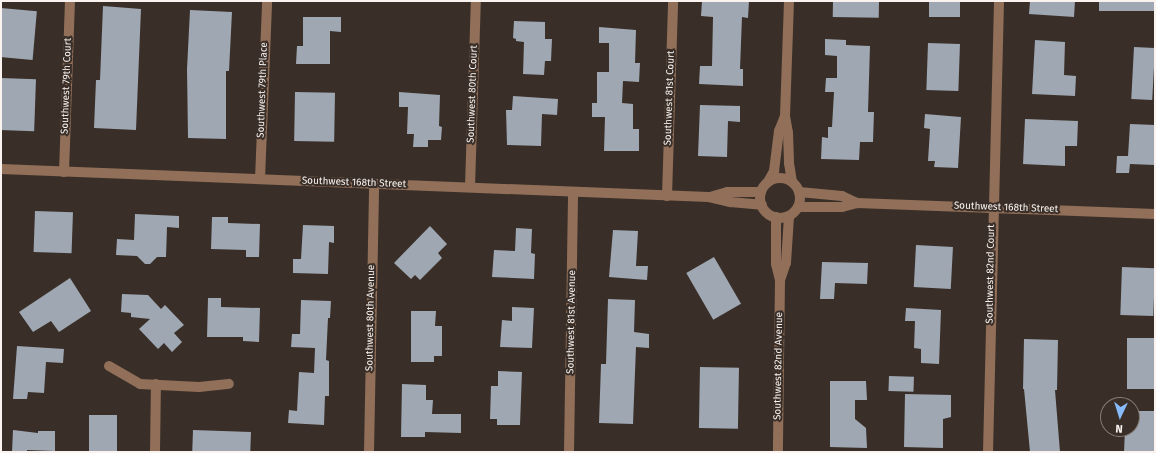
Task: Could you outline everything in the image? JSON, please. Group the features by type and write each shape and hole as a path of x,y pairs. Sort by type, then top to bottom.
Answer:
{"street":[{"name":"Southwest 79th Court","path":"64,172 70,1"},
{"name":"Southwest 79th Place","path":"260,179 267,1"},
{"name":"Southwest 80th Court","path":"470,187 476,1"},
{"name":"Southwest 81st Court","path":"667,196 673,1"},
{"path":"785,116 780,131 774,171 761,192 762,205 770,215 776,217 788,216 798,207 799,192 792,182 785,116 789,1"},
{"name":"Southwest 82nd Court","path":"988,452 999,1"},
{"name":"Southwest 168th Street","path":"1,169 708,197 730,202 762,205"},
{"path":"768,182 780,178 792,182"},
{"name":"Southwest 80th Avenue","path":"369,452 374,184"},
{"name":"Southwest 81st Avenue","path":"569,452 574,192"},
{"name":"Southwest 168th Street","path":"708,197 727,192 761,192"},
{"name":"Southwest 168th Street","path":"799,192 842,196 857,203"},
{"name":"Southwest 168th Street","path":"798,207 842,207 857,203 1155,214"},
{"name":"Southwest 82nd Avenue","path":"780,280 786,263 788,216"},
{"name":"Southwest 82nd Avenue","path":"776,217 776,264 780,280 778,452"},
{"path":"109,366 140,384 198,387 229,384"},
{"path":"155,452 156,384"}],"building":[{"path":"702,1 749,1 748,18 742,17 740,69 743,69 743,86 699,84 700,66 712,66 713,17 701,16"},
{"path":"833,1 879,2 879,18 833,17"},
{"path":"929,1 960,1 960,17 929,17"},
{"path":"1030,1 1075,1 1074,17 1029,14"},
{"path":"1099,1 1155,1 1155,11 1099,11"},
{"path":"103,6 141,9 136,130 94,128 96,80 100,80"},
{"path":"1,8 37,11 33,60 1,57"},
{"path":"190,10 232,12 229,71 226,71 226,139 188,138 187,69"},
{"path":"303,17 341,17 341,32 330,31 330,64 296,64 297,46 303,46"},
{"path":"514,21 545,22 545,39 552,39 551,61 545,61 544,75 523,74 524,42 516,41 516,39 513,38"},
{"path":"599,27 636,30 635,63 640,63 639,82 623,81 622,103 633,104 633,129 639,129 639,151 604,151 605,117 592,117 592,103 597,103 597,72 609,72 609,43 599,43"},
{"path":"825,39 846,40 846,45 870,46 868,112 874,112 873,142 860,142 859,160 821,159 822,137 828,138 828,127 832,127 834,92 825,92 826,78 837,78 837,56 825,55"},
{"path":"1035,40 1065,42 1064,75 1076,76 1075,96 1032,94"},
{"path":"928,43 960,44 958,91 926,90"},
{"path":"1134,47 1155,48 1152,100 1131,99"},
{"path":"1,78 36,79 34,131 1,130"},
{"path":"295,92 335,93 334,142 294,141"},
{"path":"399,92 440,95 439,126 442,127 441,140 428,140 428,147 413,147 414,134 407,134 408,107 399,107"},
{"path":"513,96 558,99 557,115 542,114 541,146 507,145 506,110 512,110"},
{"path":"700,105 740,106 740,122 728,121 727,157 698,156"},
{"path":"925,114 961,117 958,168 934,167 935,161 928,161 930,129 924,128"},
{"path":"1025,119 1078,121 1077,146 1065,146 1065,166 1023,164"},
{"path":"1130,124 1155,125 1155,165 1130,164 1129,173 1116,173 1117,156 1128,156"},
{"path":"35,211 73,212 72,253 34,252"},
{"path":"135,214 179,216 179,228 167,227 166,257 157,257 150,264 145,264 137,256 116,255 117,239 134,240"},
{"path":"212,217 228,217 228,223 260,224 259,257 246,257 246,250 211,249"},
{"path":"303,225 334,226 334,243 329,242 328,274 293,273 293,259 301,259"},
{"path":"430,226 447,244 438,253 442,258 420,280 415,275 411,279 394,263"},
{"path":"516,228 532,229 531,253 535,254 534,279 492,277 494,250 515,251"},
{"path":"613,230 638,231 636,266 648,266 647,280 609,277"},
{"path":"916,245 953,247 951,289 914,287"},
{"path":"714,257 741,304 713,320 686,273"},
{"path":"822,262 868,263 867,284 835,283 834,299 820,299"},
{"path":"1122,267 1155,268 1153,316 1120,315"},
{"path":"70,278 91,311 59,332 51,321 33,332 19,312"},
{"path":"122,294 148,295 161,309 165,305 184,325 174,333 182,342 172,352 164,343 158,349 139,329 150,319 131,317 131,313 121,312"},
{"path":"208,298 221,298 221,307 260,308 259,342 243,341 243,337 207,337"},
{"path":"608,299 635,300 634,332 649,334 649,348 636,347 633,424 599,423 601,364 606,364"},
{"path":"301,300 331,301 330,318 328,318 326,360 329,361 329,396 325,396 324,425 288,423 289,410 297,411 299,372 314,373 315,348 291,347 292,334 300,334"},
{"path":"512,307 534,308 532,348 500,347 502,320 512,321"},
{"path":"906,308 941,310 939,364 921,363 921,349 914,348 915,321 905,321"},
{"path":"411,311 436,311 435,326 442,326 442,356 434,356 434,362 411,362"},
{"path":"1127,338 1155,338 1155,389 1127,389"},
{"path":"1024,339 1058,340 1057,390 1055,390 1060,452 1030,452 1023,389"},
{"path":"17,346 64,349 63,363 46,362 44,393 28,392 27,399 13,399"},
{"path":"700,367 739,368 738,429 699,428"},
{"path":"498,371 522,372 520,425 497,425 497,419 490,419 491,386 498,386"},
{"path":"889,376 914,377 913,392 888,391"},
{"path":"830,381 866,381 867,400 855,400 855,419 866,428 867,448 830,447"},
{"path":"402,384 426,385 426,400 433,400 432,414 461,414 461,433 425,432 425,437 401,437"},
{"path":"905,394 951,395 951,417 943,419 943,448 904,447"},
{"path":"1140,411 1154,411 1154,452 1124,452 1125,437 1140,437"},
{"path":"89,415 117,415 117,452 89,452"},
{"path":"13,430 38,433 38,431 55,431 55,451 27,450 27,452 12,452"},
{"path":"193,430 251,432 250,452 192,452"}]}
